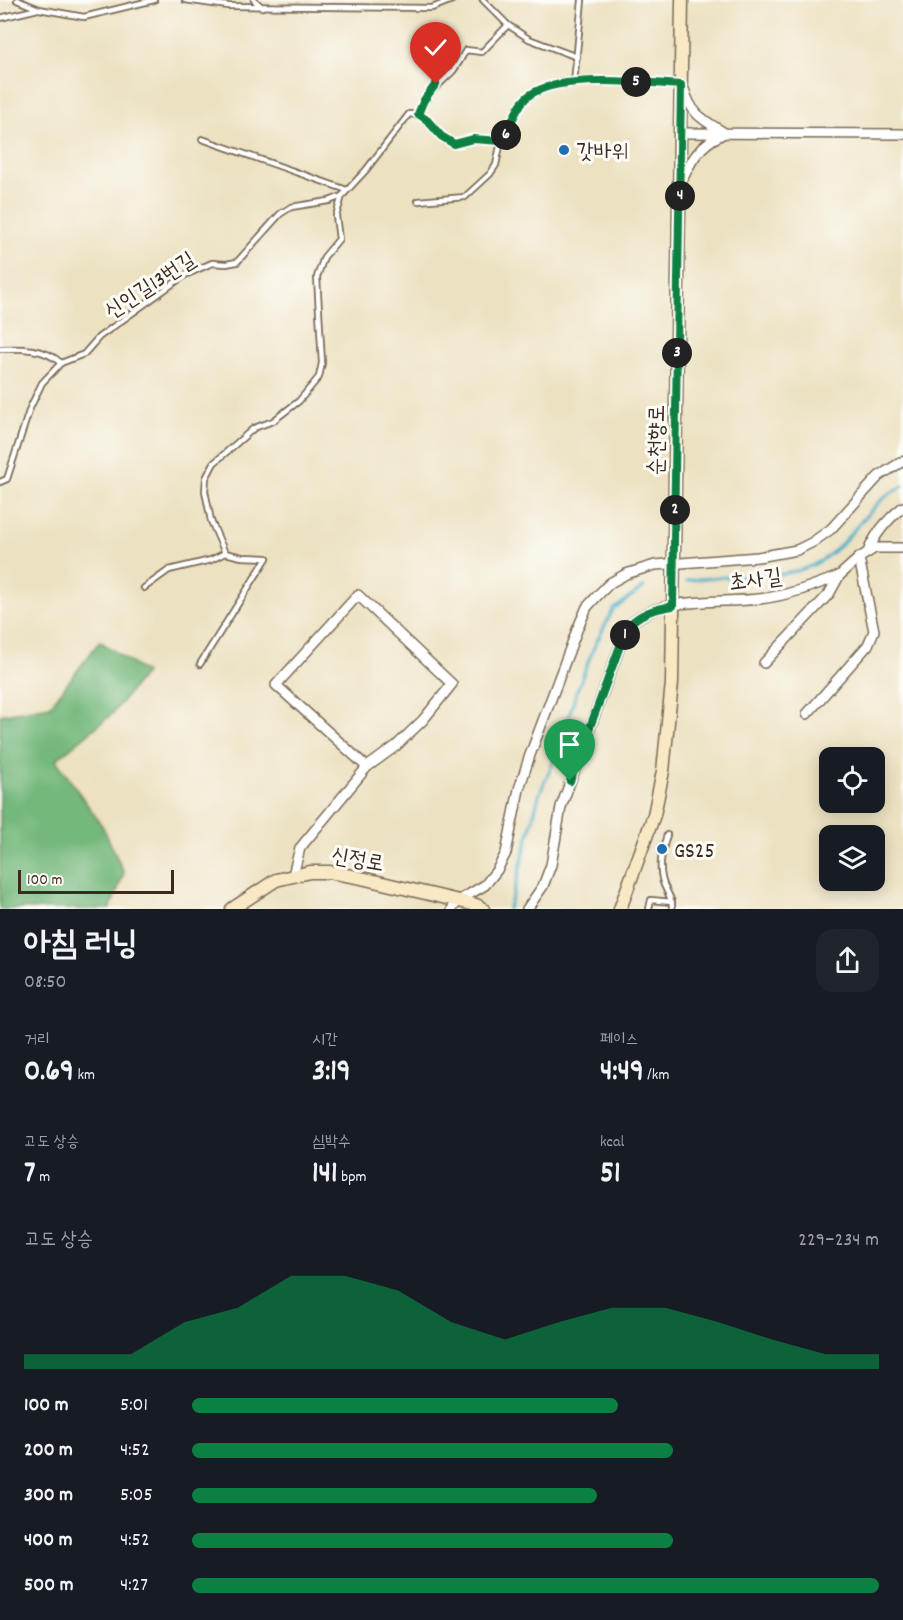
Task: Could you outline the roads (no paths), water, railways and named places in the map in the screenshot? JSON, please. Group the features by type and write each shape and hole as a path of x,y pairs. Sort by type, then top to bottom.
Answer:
{"main road":[{"name":"순천향로","path":"620,909 654,815 663,771 672,683 682,0"},
{"name":"신정로","path":"232,909 269,884 293,875 329,872 455,905 483,909"}],"street":[{"path":"681,82 688,104 699,117 725,133"},
{"path":"681,133 903,134"},
{"path":"680,185 691,161 701,148 725,133"},
{"path":"455,905 485,885 497,870 506,853 519,789 563,664 587,607 610,584 626,574 655,564 758,557 796,550 813,542 831,529 879,476 903,461"},
{"path":"868,552 872,540 891,516 903,507"},
{"path":"764,663 829,594 839,576 859,558 882,547 903,548"},
{"path":"807,714 868,645 874,631 859,558"},
{"name":"초사길","path":"526,909 543,886 551,865 561,807 627,627 636,618 651,610 760,599 798,592 839,576"},
{"path":"293,875 300,848 367,767 396,746 423,720 452,684 358,595 276,685 367,767"}],"lane":[{"path":"17,0 39,9 84,17 154,0"},
{"path":"184,0 228,6 432,8 452,0"},
{"path":"254,0 262,7"},
{"path":"295,6 300,0"},
{"path":"483,0 508,25 529,39 577,57"},
{"path":"574,82 582,0"},
{"path":"0,18 39,9"},
{"path":"418,114 424,100 436,84 451,73 466,50 482,52 508,25"},
{"path":"417,201 465,196 490,174 496,165 501,141 509,131 514,114 527,97 547,86 592,81 681,82"},
{"path":"225,553 211,521 205,490 206,478 214,463 254,428 273,421 299,401 319,377 322,363 317,276 324,257 339,239 336,216 342,196 366,170 409,114 418,114 427,120 441,136 454,144 473,139 501,141"},
{"path":"202,139 347,190"},
{"name":"신인길13번길","path":"61,363 84,354 99,337 185,275 212,263 237,262 280,214 291,207 329,201 342,196"},
{"path":"0,349 16,348 51,354 61,363 42,383 30,408 7,479 0,482"},
{"path":"144,588 169,570 211,560 225,553 242,557 267,558 200,664"},
{"path":"667,835 660,857 663,883 672,902 672,909"},
{"path":"649,909 651,900 672,902"}],"waterway":[{"path":"687,581 703,578 775,575 808,567 831,553 876,505 903,486"},
{"path":"508,909 539,795 558,751 576,693 594,647 613,610 644,587"}],"place":[{"name":"갓바위","path":"564,150"},
{"name":"GS25","path":"662,849"}]}
